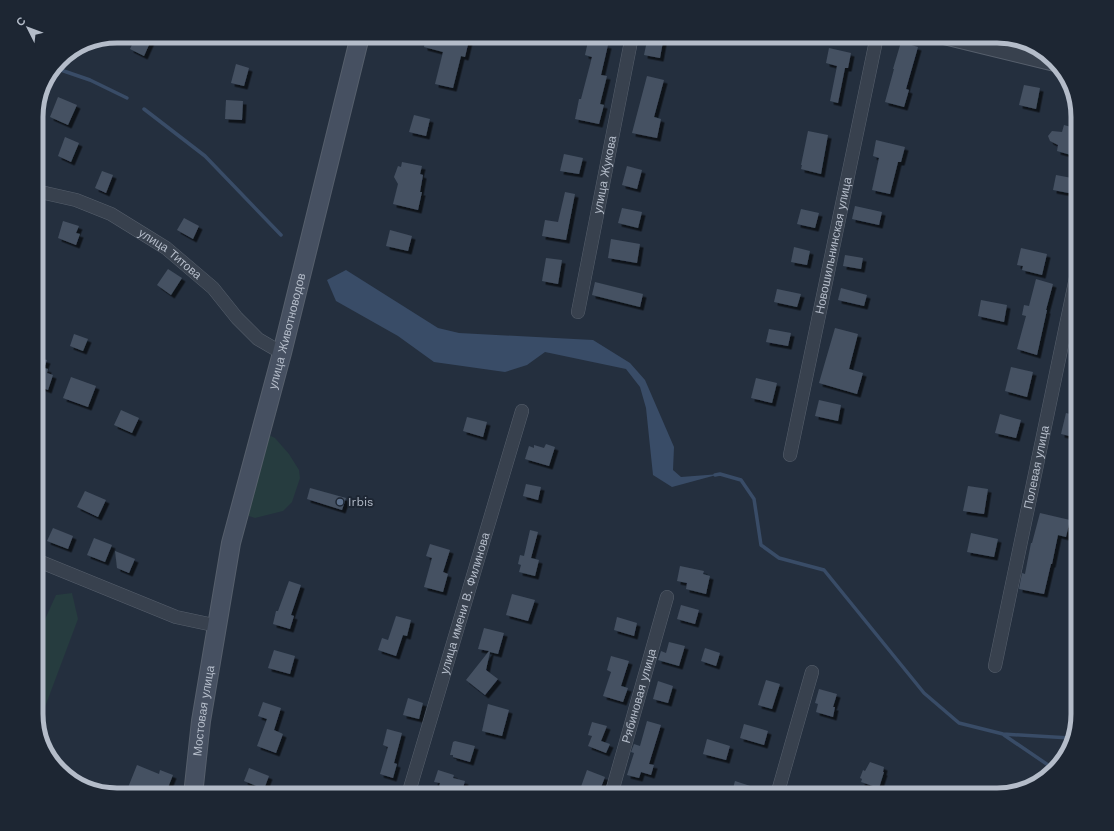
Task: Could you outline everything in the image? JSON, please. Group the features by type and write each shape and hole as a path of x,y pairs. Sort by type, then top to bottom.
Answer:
{"main road":[{"name":"улица Животноводов","path":"218,626 231,544 282,353 358,43"},
{"name":"Мостовая улица","path":"194,788 202,721 218,626"}],"street":[{"name":"улица Жукова","path":"578,312 631,43"},
{"name":"Новошильнинская улица","path":"790,455 876,43"},
{"path":"973,43 1045,61"},
{"name":"улица Титова","path":"43,193 76,200 111,214 166,248 213,288 237,318 258,339 282,353"},
{"name":"Полевая улица","path":"995,666 1071,302"},
{"name":"улица имени В. Филинова","path":"410,788 522,411"},
{"path":"43,563 176,618 218,626"},
{"name":"Рябиновая улица","path":"613,788 667,598"},
{"path":"779,788 812,672"}],"green space":[{"path":"265,433 275,438 289,454 299,470 300,478 292,502 283,511 255,518 249,516 246,510"},
{"path":"72,593 78,619 43,712 43,624 56,595"}],"water":[{"path":"346,270 438,328 459,333 593,340 630,363 645,380 674,447 673,470 681,477 720,474 672,487 653,475 646,408 640,387 626,369 545,352 527,365 505,372 434,362 398,336 336,301 327,280"}],"building":[{"path":"133,43 150,43 144,56 130,49"},
{"path":"425,43 468,43 465,57 461,56 453,88 435,84 443,52 424,47"},
{"path":"588,43 600,43 608,45 601,75 607,76 600,104 604,105 599,124 575,119 579,99 581,99 592,57 585,55"},
{"path":"647,43 663,43 660,58 644,55"},
{"path":"901,43 918,47 906,89 909,90 904,107 885,102"},
{"path":"829,48 851,53 848,68 845,68 838,103 830,101 837,66 826,63"},
{"path":"236,64 249,68 244,86 231,83"},
{"path":"647,76 664,80 654,117 661,119 657,138 632,133"},
{"path":"1024,85 1040,88 1036,109 1019,105"},
{"path":"58,97 77,105 68,125 50,117"},
{"path":"226,100 243,101 242,120 225,119"},
{"path":"414,115 430,119 426,136 409,132"},
{"path":"1064,125 1071,127 1071,155 1057,151 1058,145 1050,141 1048,136 1052,131 1062,132"},
{"path":"808,131 828,135 821,174 801,169"},
{"path":"65,137 79,143 71,162 58,156"},
{"path":"876,140 905,147 901,162 898,162 890,194 872,190 879,158 873,156"},
{"path":"564,154 583,158 579,174 560,171"},
{"path":"402,162 422,166 420,174 423,175 420,192 422,192 418,210 393,204 398,184 394,177 398,166 401,167"},
{"path":"627,166 642,170 637,189 622,185"},
{"path":"102,171 113,175 106,193 95,188"},
{"path":"1056,175 1071,178 1071,193 1053,190"},
{"path":"565,192 575,194 566,240 542,236 545,220 558,222"},
{"path":"855,206 882,212 879,225 852,219"},
{"path":"622,208 642,212 638,228 618,223"},
{"path":"801,209 819,213 815,228 797,224"},
{"path":"184,218 199,226 193,239 177,230"},
{"path":"63,221 79,226 76,233 80,234 76,245 58,238"},
{"path":"390,230 412,236 408,251 386,246"},
{"path":"611,239 640,244 637,263 608,258"},
{"path":"794,247 810,251 807,265 791,262"},
{"path":"1021,248 1047,254 1042,275 1022,270 1023,266 1017,265"},
{"path":"845,255 863,258 861,269 843,266"},
{"path":"546,258 562,260 558,284 542,281"},
{"path":"168,269 182,278 171,295 157,285"},
{"path":"1036,279 1053,284 1037,355 1017,349 1026,316 1022,315 1024,305 1029,306"},
{"path":"595,282 643,294 640,307 592,295"},
{"path":"841,288 867,295 864,306 838,300"},
{"path":"777,289 801,294 797,307 774,302"},
{"path":"981,300 1007,305 1004,322 978,316"},
{"path":"835,328 858,334 849,369 863,373 857,394 819,383"},
{"path":"769,329 791,333 788,346 766,342"},
{"path":"74,334 88,339 83,351 70,346"},
{"path":"43,359 47,360 44,368 48,369 47,373 53,375 48,390 43,388"},
{"path":"1011,367 1033,372 1027,397 1005,391"},
{"path":"71,377 96,386 88,407 63,398"},
{"path":"756,378 777,383 772,403 751,398"},
{"path":"819,400 841,405 838,421 815,416"},
{"path":"121,410 139,418 132,433 114,425"},
{"path":"1066,413 1071,414 1071,436 1061,434"},
{"path":"1000,414 1021,420 1016,438 995,433"},
{"path":"467,417 487,422 483,437 463,431"},
{"path":"546,444 555,447 549,466 525,459 529,446 534,448 534,445 544,448"},
{"path":"526,484 541,487 538,500 523,496"},
{"path":"968,486 988,489 984,514 963,511"},
{"path":"310,488 346,498 342,510 307,499"},
{"path":"85,491 106,500 98,517 77,507"},
{"path":"1040,513 1070,520 1066,537 1058,535 1044,594 1019,589 1022,573 1025,574 1031,543"},
{"path":"53,528 73,536 68,549 47,541"},
{"path":"530,530 538,532 531,558 539,560 535,576 519,572 521,565 518,564 520,555 524,556"},
{"path":"971,533 998,539 994,557 967,552"},
{"path":"94,538 112,545 105,562 87,555"},
{"path":"430,544 450,550 443,572 448,574 443,592 424,587 432,558 426,556"},
{"path":"115,551 135,559 129,573 117,568"},
{"path":"680,566 704,571 703,574 710,576 706,594 686,589 687,583 677,581"},
{"path":"289,581 301,585 291,615 294,616 290,629 273,624 276,611 278,611"},
{"path":"512,594 535,600 528,621 506,615"},
{"path":"681,605 699,610 695,624 677,619"},
{"path":"396,616 411,620 407,636 403,635 396,656 378,650 382,638 388,640"},
{"path":"617,617 637,623 634,636 614,630"},
{"path":"484,628 504,633 498,654 490,652 486,670 498,679 485,695 466,680 489,651 478,649"},
{"path":"669,642 685,646 679,666 658,660 661,651 666,653"},
{"path":"705,648 720,653 716,666 701,661"},
{"path":"274,650 295,656 290,674 268,668"},
{"path":"611,656 629,661 621,686 628,688 623,702 603,696 611,672 607,670"},
{"path":"766,680 780,684 772,709 758,705"},
{"path":"658,681 673,686 668,703 653,699"},
{"path":"819,689 837,694 833,707 835,707 833,717 816,712 818,704 815,703"},
{"path":"408,698 423,703 419,719 403,715"},
{"path":"263,702 281,708 274,730 283,734 276,753 257,746 267,719 258,716"},
{"path":"488,704 509,710 502,736 482,731"},
{"path":"647,721 661,725 649,764 654,765 651,775 641,772 639,778 627,775 634,753 631,752 634,744 640,746"},
{"path":"592,722 607,726 601,741 610,744 606,753 588,746 592,736 588,735"},
{"path":"744,724 768,731 764,745 740,738"},
{"path":"387,729 402,733 394,763 397,764 393,778 380,774 388,747 383,745"},
{"path":"707,739 730,746 726,760 703,754"},
{"path":"455,741 475,746 470,762 450,755 453,742"},
{"path":"870,762 884,767 879,788 861,782 862,779 860,778 863,770 865,771"},
{"path":"137,765 159,774 160,770 173,775 168,788 128,788"},
{"path":"249,768 269,776 264,788 244,781"},
{"path":"438,770 454,775 453,778 465,781 463,788 439,788 440,783 434,782"},
{"path":"587,770 605,777 601,788 581,788"},
{"path":"735,781 757,788 733,788"}],"waterway":[{"path":"60,70 90,80 127,98"},
{"path":"144,109 205,156 281,235"},
{"path":"715,475 720,474 741,480 754,499 761,545 779,558 824,570 924,693 959,723 1003,734 1067,738"},
{"path":"1004,735 1049,766"}],"place":[{"name":"Irbis","path":"340,502"}]}
